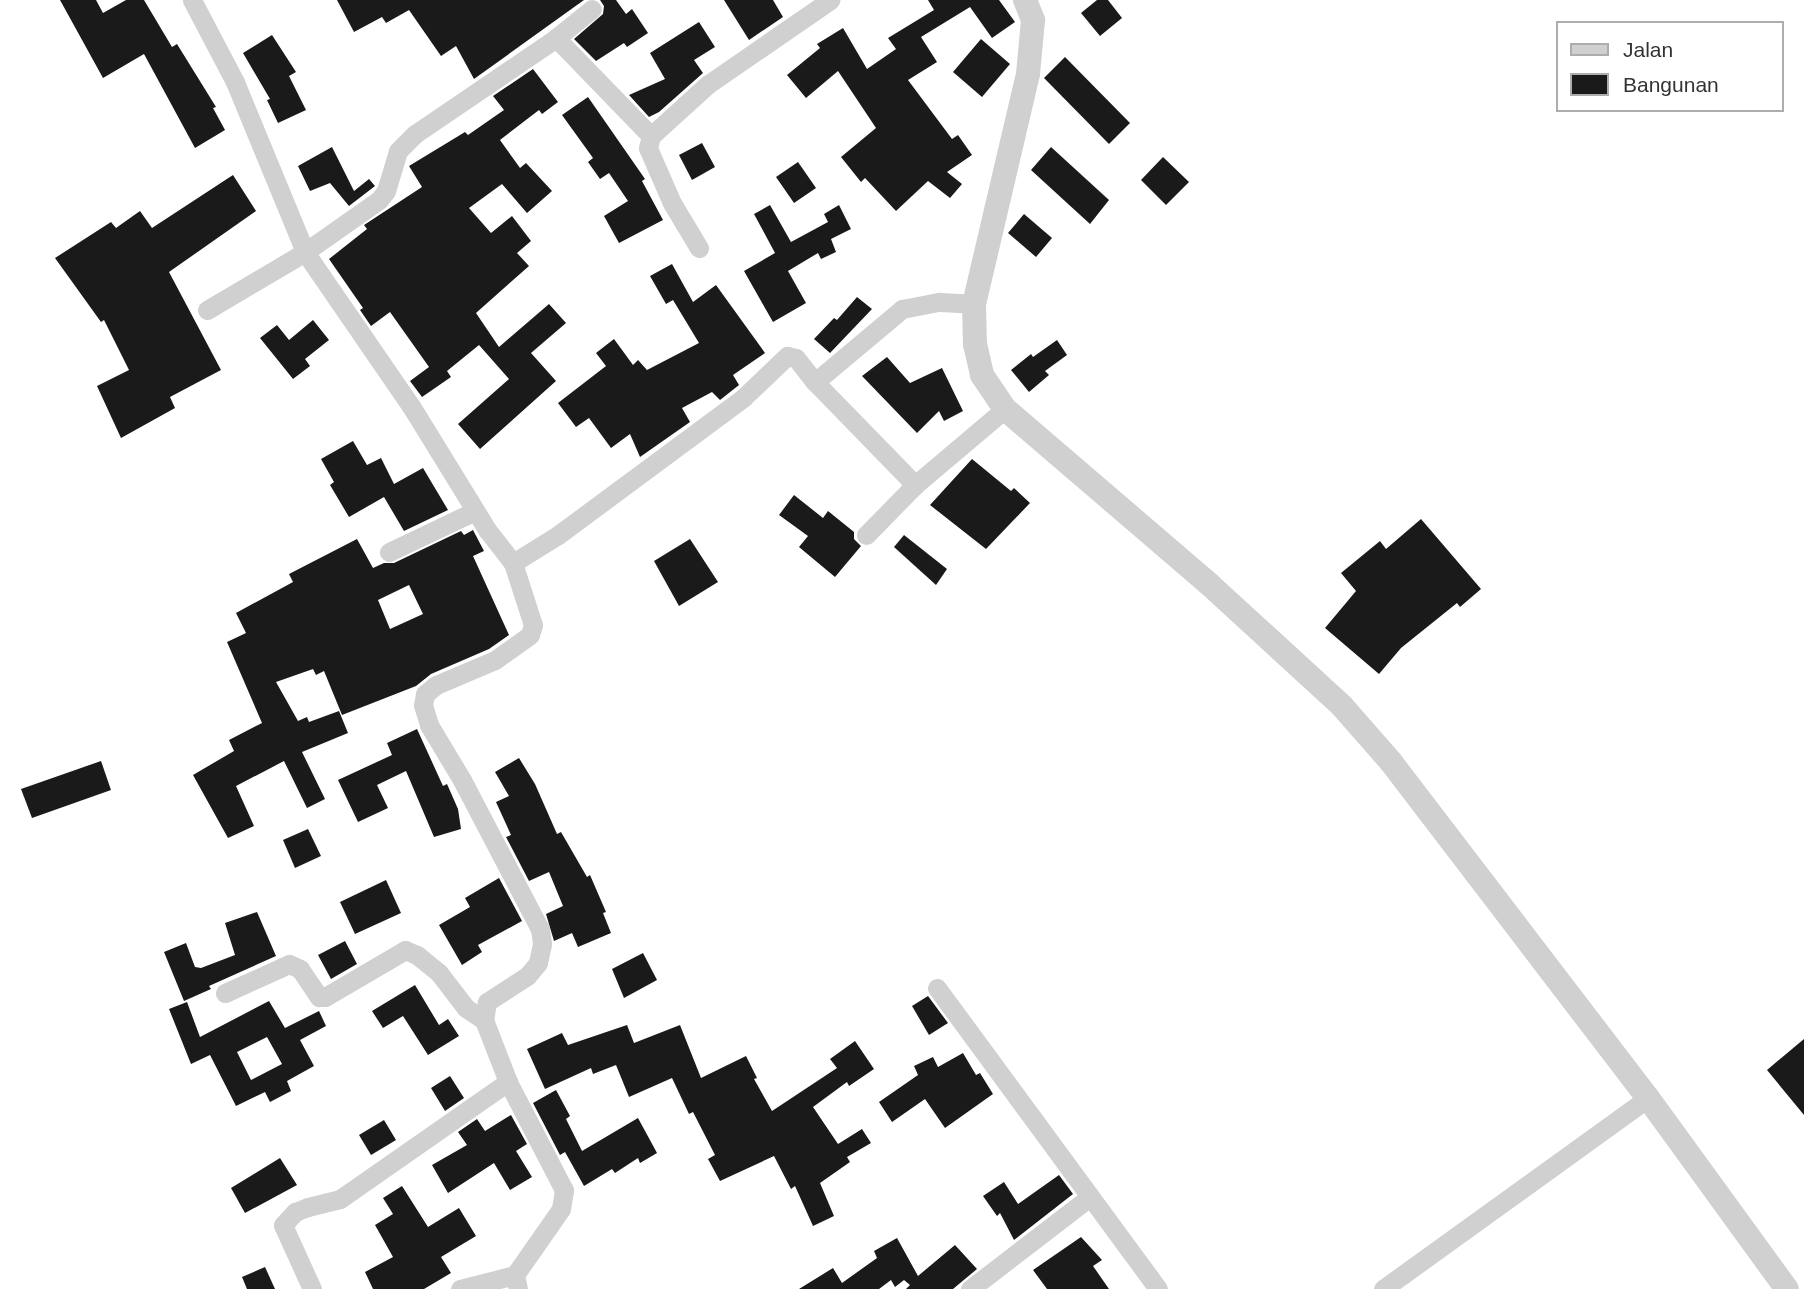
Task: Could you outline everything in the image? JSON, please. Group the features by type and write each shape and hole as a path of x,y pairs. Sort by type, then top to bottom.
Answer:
{"street":[{"path":"192,0 235,82 304,252 411,407 475,510 513,563 533,625 530,635 495,660 436,685 425,694 423,705 429,725 462,780 540,929 542,944 538,963 527,976 487,1002 484,1020 508,1082 564,1191 565,1200 517,1282 460,1289"},
{"path":"699,248 672,203 648,148 651,136 707,85 830,0"},
{"path":"1025,0 1033,20 1028,74 974,303 975,344 982,375 1005,409 1209,584 1342,706 1391,762 1648,1098 1787,1289"},
{"path":"207,310 304,252 379,200 386,191 398,151 415,134 556,38 592,9"},
{"path":"556,38 651,136"},
{"path":"815,382 902,309 939,302 974,303"},
{"path":"513,563 558,535 743,398 787,356 796,358 815,382 915,485"},
{"path":"866,535 915,485 1005,409"},
{"path":"389,552 475,510"},
{"path":"225,993 289,964 300,969 319,997 325,997 405,950 417,954 439,973 466,1008 484,1020"},
{"path":"937,988 1153,1287"},
{"path":"312,1289 283,1224 301,1209 340,1199 508,1082"},
{"path":"1383,1289 1648,1098"},
{"path":"970,1289 1090,1197"}],"building":[{"path":"60,0 96,0 103,13 126,0 144,0 172,47 177,44 216,107 213,108 225,130 195,148 144,54 103,78"},
{"path":"337,0 584,0 474,79 456,46 441,56 409,10 386,23 382,17 354,32"},
{"path":"600,0 616,0 626,14 632,9 648,33 627,47 624,43 596,61 574,39 603,14 604,6"},
{"path":"724,0 773,0 783,17 749,40"},
{"path":"928,0 999,0 1015,22 992,38 970,7 921,37 937,62 908,80 952,139 958,135 972,155 947,172 962,184 950,198 928,181 896,211 865,178 861,182 841,157 876,128 838,71 806,98 787,75 820,48 817,44 843,28 867,69 896,49 888,38 934,10"},
{"path":"1097,0 1108,0 1122,18 1100,36 1081,13"},
{"path":"699,22 715,47 694,60 703,73 659,112 649,117 629,95 665,79 650,53"},
{"path":"272,35 296,72 289,76 306,110 278,123 267,100 270,99 243,53"},
{"path":"981,39 1010,64 982,97 953,72"},
{"path":"1065,57 1130,123 1109,144 1044,78"},
{"path":"533,69 558,102 542,114 539,110 500,140 520,168 526,163 552,191 527,213 502,184 469,208 491,233 512,216 531,241 517,253 529,266 476,313 499,347 549,304 566,323 531,353 556,381 480,449 458,424 509,379 479,345 447,371 451,377 422,397 410,381 429,367 390,312 371,326 360,310 363,308 329,259 367,229 364,225 422,187 409,166 465,132 468,135 504,110 493,96"},
{"path":"588,97 645,179 642,181 663,220 619,243 604,216 628,201 609,173 600,179 588,162 593,158 562,115"},
{"path":"702,143 715,167 692,180 679,155"},
{"path":"332,147 354,191 369,179 375,186 349,206 330,183 310,191 298,166"},
{"path":"1051,147 1109,200 1090,224 1031,170"},
{"path":"1163,157 1189,182 1166,205 1141,180"},
{"path":"798,162 816,188 794,203 776,177"},
{"path":"233,175 256,211 169,272 221,370 170,397 175,408 121,438 97,386 129,370 104,320 101,322 55,258 111,222 116,228 140,211 152,228"},
{"path":"770,205 791,242 828,222 824,214 839,205 851,229 831,239 836,252 821,259 818,253 788,271 806,303 773,322 744,271 775,253 754,214"},
{"path":"1024,214 1052,238 1036,257 1008,233"},
{"path":"672,264 693,302 716,285 765,353 733,375 739,385 720,400 712,392 682,408 690,422 640,457 630,434 611,448 589,418 576,427 558,403 606,366 596,353 614,339 633,365 638,360 647,370 699,343 673,300 666,304 650,276"},
{"path":"857,297 872,309 830,353 814,339 834,318 837,320"},
{"path":"313,320 329,340 305,359 310,366 293,379 260,338 277,325 289,340"},
{"path":"1057,340 1067,355 1045,371 1049,375 1029,392 1011,370 1031,354 1033,357"},
{"path":"887,357 910,383 942,368 963,411 944,421 939,411 917,433 862,376"},
{"path":"353,441 367,465 381,458 394,484 423,468 448,510 404,531 384,497 349,517 330,485 334,482 321,459"},
{"path":"972,459 1011,491 1014,488 1030,503 986,549 930,505"},
{"path":"794,495 823,518 828,511 854,532 854,539 861,546 835,577 799,547 808,536 779,515"},
{"path":"1421,519 1481,589 1460,607 1457,603 1401,648 1379,674 1325,628 1356,591 1341,573 1380,541 1386,549"},
{"path":"473,530 484,551 473,556 509,635 489,649 431,674 416,686 342,715 324,671 316,675 313,669 276,682 298,721 307,717 309,722 339,711 348,733 302,752 325,799 307,808 284,761 236,786 254,826 228,838 193,775 234,751 229,740 262,723 227,642 246,633 236,613 293,582 289,574 357,539 373,568 384,563 394,563 461,531 464,535","holes":["409,585 423,614 390,629 378,600"]},
{"path":"904,535 947,569 936,585 894,547"},
{"path":"690,539 718,582 679,606 654,561"},
{"path":"417,729 443,786 447,784 458,809 461,829 434,837 406,771 377,785 388,808 358,822 338,780 392,755 387,743"},
{"path":"519,758 535,784 557,834 561,832 587,877 590,875 606,912 603,913 611,933 578,947 572,933 554,941 546,914 563,906 549,872 529,881 506,837 511,835 496,802 509,796 495,772"},
{"path":"101,761 111,790 32,818 21,789"},
{"path":"308,829 321,856 295,868 283,840"},
{"path":"499,878 522,921 478,945 482,952 462,965 439,925 470,907 465,898"},
{"path":"386,880 401,913 355,934 340,902"},
{"path":"257,912 276,956 209,986 211,989 184,1001 164,952 186,943 195,967 201,968 235,955 225,923"},
{"path":"345,941 357,964 331,979 318,955"},
{"path":"643,953 657,980 624,998 612,969"},
{"path":"415,985 439,1025 448,1019 459,1036 428,1055 403,1016 383,1028 372,1011"},
{"path":"928,996 948,1023 929,1035 912,1006"},
{"path":"269,1001 285,1028 319,1011 326,1026 300,1040 314,1066 287,1081 291,1091 270,1102 265,1092 236,1106 210,1055 191,1064 169,1009 187,1002 200,1037","holes":["267,1037 282,1064 251,1080 237,1052"]},
{"path":"627,1025 634,1043 680,1025 701,1078 746,1056 757,1078 754,1079 772,1111 837,1068 830,1059 855,1041 874,1069 849,1086 847,1082 813,1107 838,1144 862,1129 871,1143 847,1157 850,1162 820,1183 834,1216 813,1226 795,1186 791,1189 774,1156 720,1181 708,1159 715,1155 693,1112 689,1114 672,1078 629,1097 616,1065 593,1074 591,1068 545,1089 527,1049 562,1033 568,1045"},
{"path":"1804,1039 1804,1115 1767,1070"},
{"path":"963,1053 976,1075 980,1073 993,1094 945,1128 925,1099 892,1122 879,1102 918,1075 914,1066 933,1057 938,1067"},
{"path":"450,1076 464,1098 445,1111 431,1088"},
{"path":"556,1090 570,1116 566,1119 582,1151 638,1118 657,1153 640,1163 638,1158 615,1173 612,1169 584,1186 565,1152 560,1155 533,1103"},
{"path":"511,1115 527,1144 516,1151 532,1177 510,1190 494,1163 448,1193 432,1165 467,1145 458,1132 477,1119 485,1131"},
{"path":"384,1120 396,1140 371,1155 359,1135"},
{"path":"280,1158 297,1185 245,1213 231,1188"},
{"path":"1059,1175 1073,1194 1014,1240 1000,1213 997,1216 983,1196 1004,1182 1018,1204"},
{"path":"402,1186 428,1227 459,1208 476,1236 441,1257 451,1273 424,1289 373,1289 365,1272 393,1257 375,1225 393,1214 383,1198"},
{"path":"1081,1237 1102,1260 1093,1266 1109,1289 1047,1289 1033,1270"},
{"path":"897,1238 918,1276 955,1245 977,1269 953,1289 906,1289 910,1285 904,1280 895,1287 891,1280 879,1289 799,1289 833,1268 842,1283 877,1258 874,1251"},
{"path":"265,1267 275,1289 247,1289 242,1277"}]}
